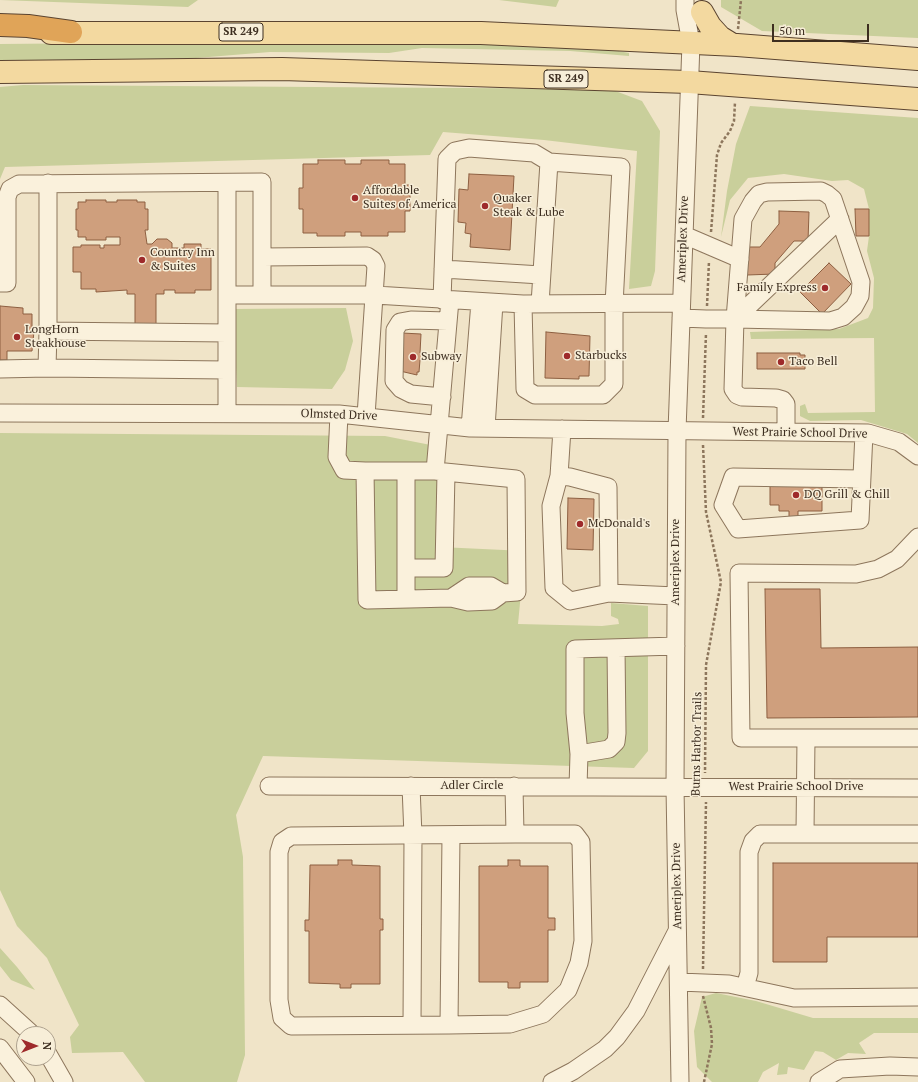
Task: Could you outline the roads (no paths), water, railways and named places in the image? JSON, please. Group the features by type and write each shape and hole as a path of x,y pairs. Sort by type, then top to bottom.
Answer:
{"highway":[{"path":"0,25 28,26 71,32"}],"main road":[{"path":"697,4 715,32 735,45"},
{"name":"SR 249","path":"0,33 481,33 735,45 918,59"},
{"name":"SR 249","path":"0,72 282,69 689,82 735,94 918,99"}],"street":[{"name":"Ameriplex Drive","path":"680,1082 675,787 677,431 691,43 685,10 697,4"},
{"path":"406,568 444,568 440,472 440,423 448,322 443,269 447,159 455,151 469,148 534,153 549,162 621,167 614,305 614,384 603,395 535,395 525,389 531,304 541,275 549,162"},
{"path":"0,283 7,283 7,197 10,189 19,184 262,182 262,295"},
{"path":"47,368 48,183"},
{"path":"226,183 226,413"},
{"path":"227,295 375,295 531,304 614,305 681,311 735,319 830,321 844,317 854,307 860,296 862,282 833,199 820,191 767,192 759,194 748,208 744,219 735,319 733,389 737,395 742,397 776,398 783,400 786,404 786,432"},
{"path":"735,319 840,219"},
{"path":"684,235 740,259"},
{"path":"262,257 367,256 373,260 376,266 375,295 366,416"},
{"path":"443,269 541,275"},
{"path":"478,428 487,302"},
{"path":"442,397 410,394 401,389 394,381 395,330 400,322 411,320 448,322"},
{"path":"48,331 227,332"},
{"path":"0,369 47,368 226,370"},
{"name":"Olmsted Drive","path":"0,413 339,414 478,428 677,431"},
{"path":"339,414 336,457 344,470 440,472 516,479 517,592 503,593 492,601 468,602 451,598 367,600 365,471"},
{"path":"562,429 560,476 551,506 554,588 570,601 609,594 676,596"},
{"name":"West Prairie School Drive","path":"677,431 864,433 899,442 918,456"},
{"path":"862,479 733,477 723,505 738,530 860,520 862,479 864,433"},
{"path":"406,471 406,600"},
{"path":"560,476 570,477 608,487 609,594"},
{"path":"918,537 896,559 878,569 856,574 739,573 741,738 918,738"},
{"path":"578,787 578,754 575,713 575,649 676,646"},
{"path":"578,754 609,749 616,742 618,733 616,648"},
{"path":"805,833 806,738"},
{"name":"Adler Circle","path":"268,786 675,787"},
{"path":"411,786 413,836 412,1025"},
{"path":"514,786 515,834"},
{"name":"West Prairie School Drive","path":"675,787 918,788"},
{"path":"576,834 581,842 583,941 579,963 568,990 543,1014 510,1024 291,1026 282,1018 279,1000 279,860 282,842 291,836 451,835 576,834"},
{"path":"745,987 749,973 749,852 753,841 760,834 918,834"},
{"path":"449,1025 451,835"},
{"path":"552,1082 579,1067 605,1049 618,1037 636,1010 678,929"},
{"path":"678,982 729,984 794,998 918,997"},
{"path":"0,1004 23,1026"},
{"path":"0,1048 26,1082"},
{"path":"55,1066 64,1082"},
{"path":"828,1080 840,1069 890,1066 918,1067"}],"place":[{"name":"Affordable Suites of America","path":"355,198"},
{"name":"Quaker Steak & Lube","path":"485,206"},
{"name":"Country Inn & Suites","path":"142,260"},
{"name":"Family Express","path":"825,288"},
{"name":"LongHorn Steakhouse","path":"17,337"},
{"name":"Starbucks","path":"567,356"},
{"name":"Subway","path":"413,357"},
{"name":"Taco Bell","path":"781,362"},
{"name":"DQ Grill & Chill","path":"796,495"},
{"name":"McDonald's","path":"580,524"}]}
